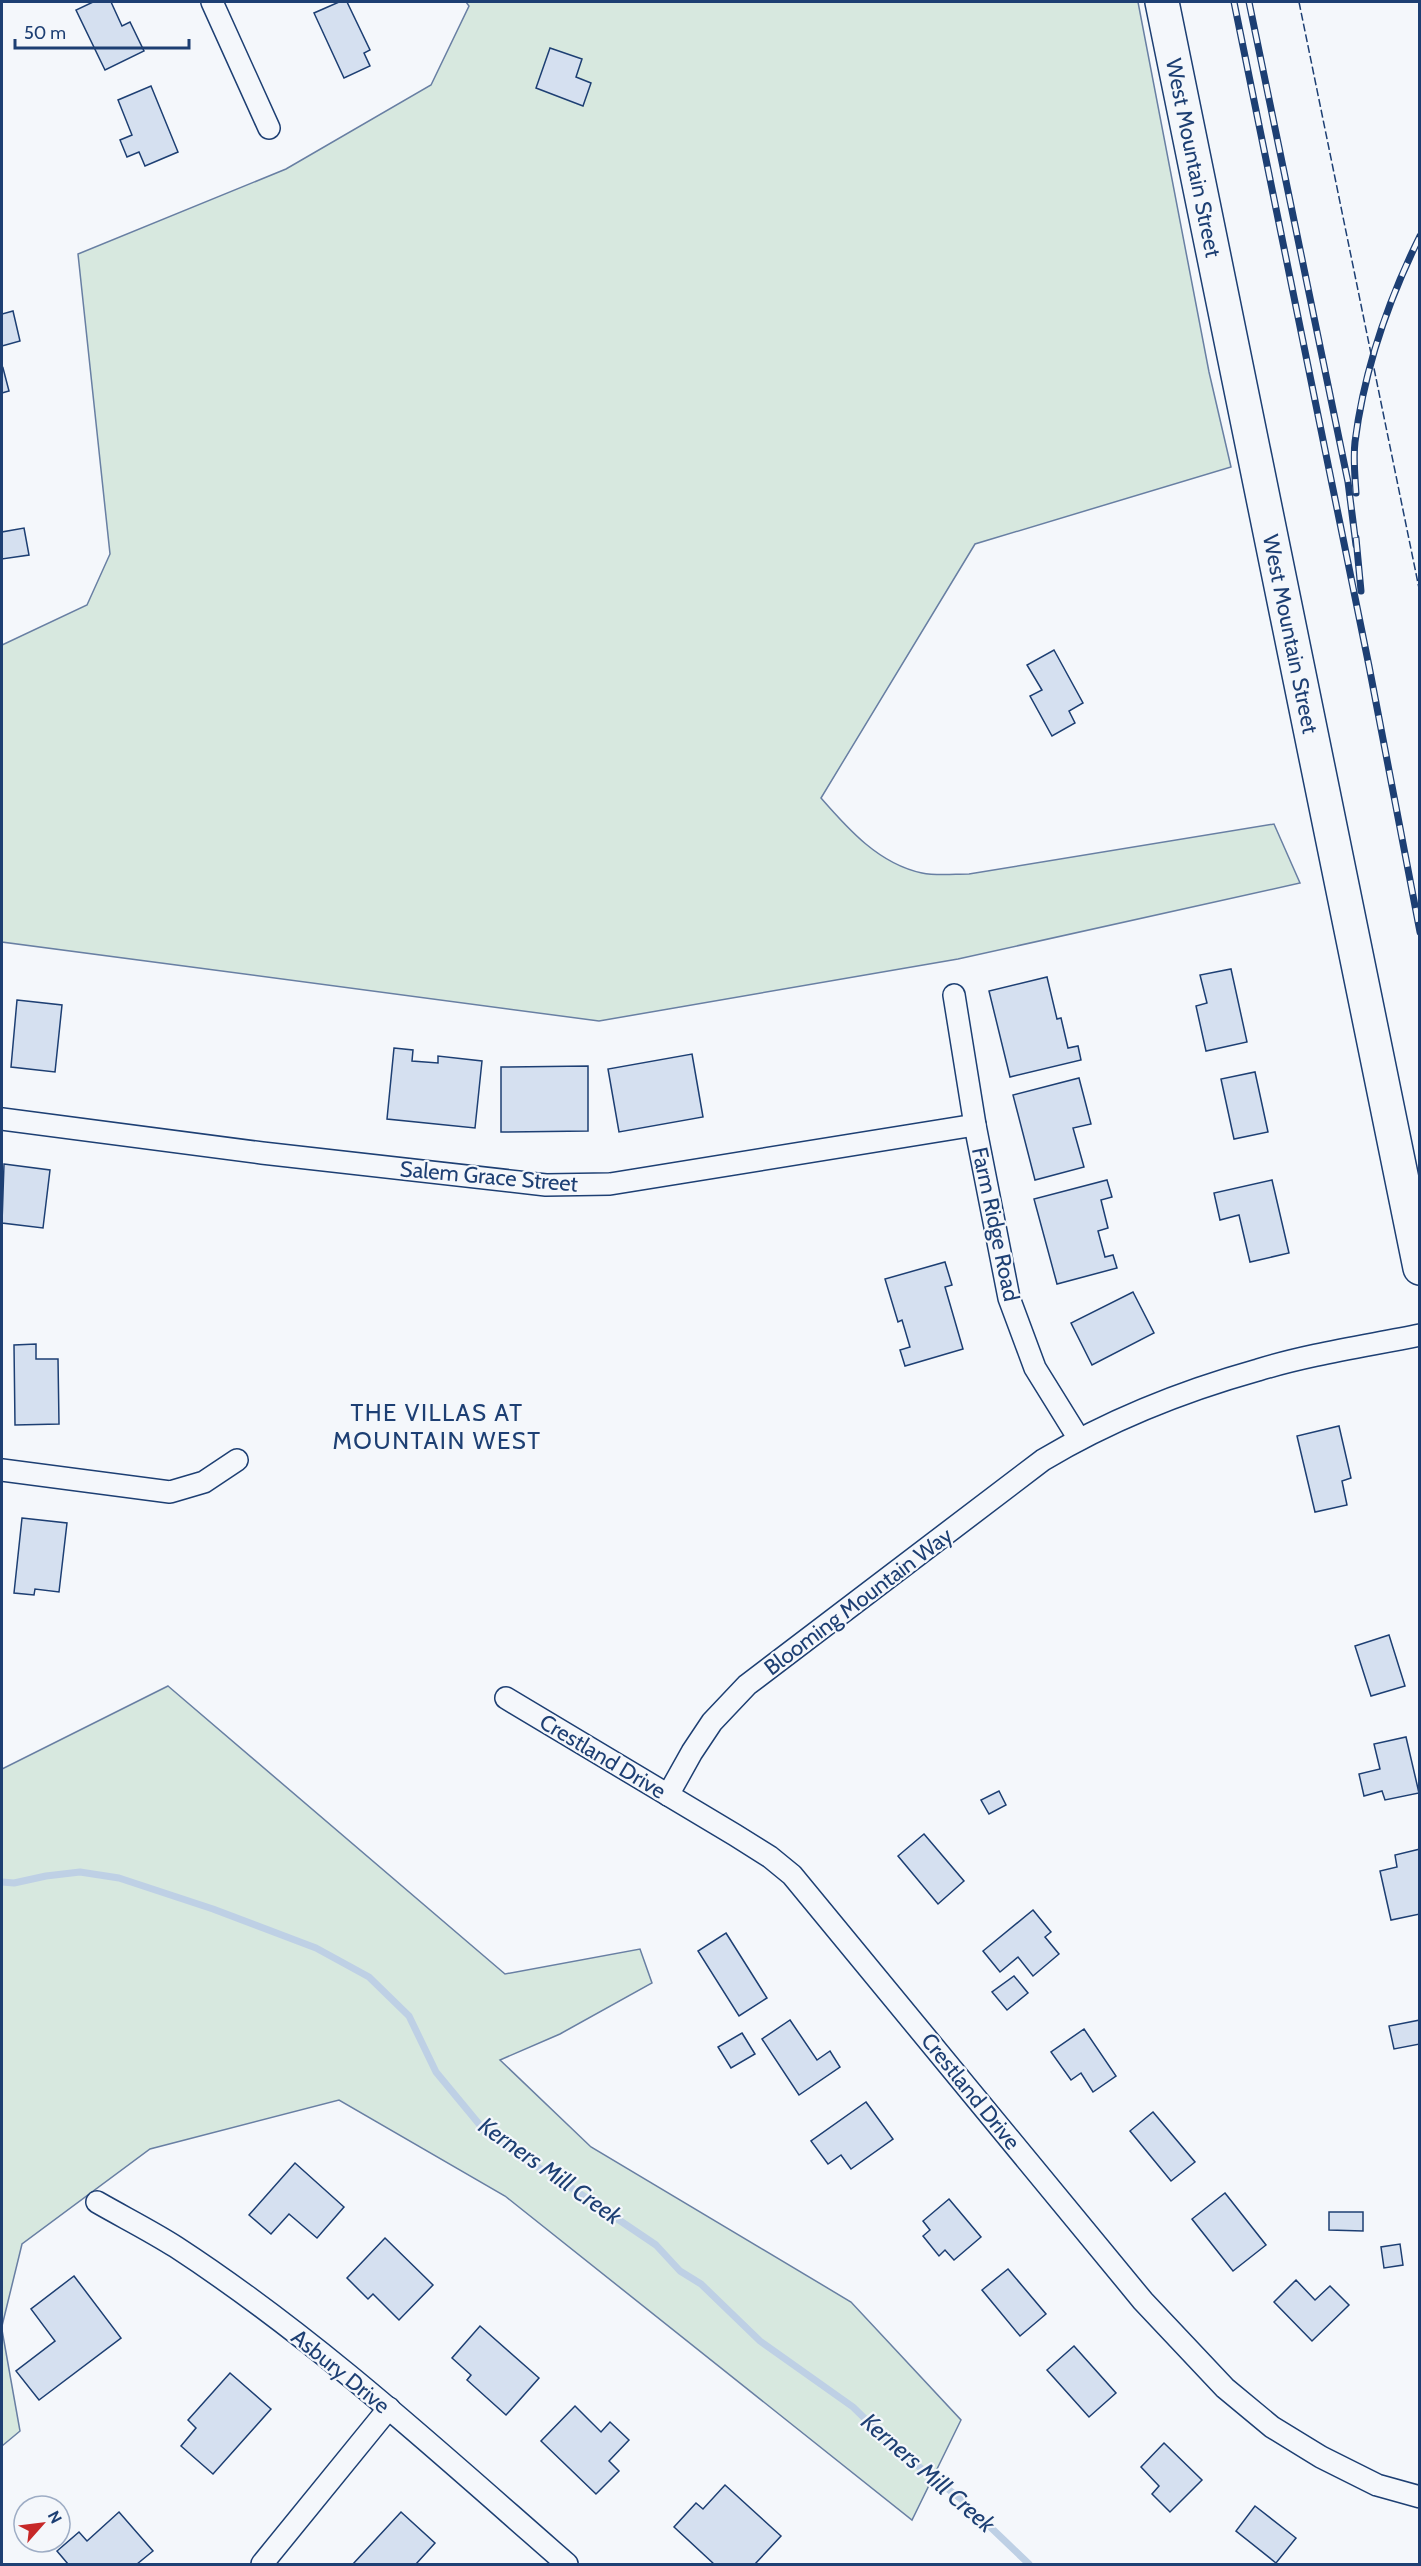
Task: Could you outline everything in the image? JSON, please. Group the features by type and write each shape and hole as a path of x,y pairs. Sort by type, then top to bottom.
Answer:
{"main road":[{"name":"West Mountain Street","path":"1162,2 1419,1268"}],"street":[{"path":"212,2 269,128"},
{"name":"Farm Ridge Road","path":"954,995 975,1125 1009,1298 1035,1368 1079,1439"},
{"name":"Salem Grace Street","path":"2,1119 262,1153 546,1185 610,1184 975,1125"},
{"name":"Blooming Mountain Way","path":"668,1795 712,1722 747,1685 1043,1460 1079,1439 1143,1408 1259,1369 1419,1335"},
{"path":"2,1470 170,1492 204,1482 237,1460"},
{"name":"Crestland Drive","path":"506,1698 770,1857 792,1875 1143,2301 1225,2388 1272,2427 1321,2457 1377,2485 1419,2497"},
{"name":"Asbury Drive","path":"97,2202 175,2246 247,2296 389,2408 567,2565"},
{"path":"262,2565 389,2408"}],"shaded area":[{"path":"466,2 1138,2 1209,372 1231,467 975,544 821,798 853,833 878,853 892,862 922,873 969,874 1274,824 1300,883 958,959 599,1021 2,942 2,645 87,605 110,554 78,254 286,169 431,85 469,6"},
{"path":"168,1686 505,1974 640,1949 652,1983 560,2034 500,2060 591,2147 851,2302 961,2420 912,2520 505,2196 339,2100 150,2149 22,2244 2,2326 2,1769"},
{"path":"2,2330 20,2431 2,2446"}],"building":[{"path":"93,2 111,2 122,26 130,22 144,51 105,70 76,10"},
{"path":"339,2 347,2 370,50 364,53 370,66 344,78 314,13"},
{"path":"550,48 582,59 576,77 591,83 583,106 536,88"},
{"path":"151,86 178,152 145,166 139,152 127,157 120,140 132,135 118,100"},
{"path":"13,311 20,341 2,346 2,314"},
{"path":"2,369 9,391 2,393"},
{"path":"24,528 29,555 2,559 2,532"},
{"path":"1054,650 1083,703 1069,711 1075,723 1052,736 1030,696 1042,690 1027,665"},
{"path":"1231,969 1247,1042 1206,1051 1196,1006 1207,1003 1200,975"},
{"path":"1047,977 1057,1019 1061,1018 1068,1048 1078,1046 1081,1060 1010,1077 989,991"},
{"path":"17,1000 62,1005 55,1072 11,1067"},
{"path":"394,1048 413,1050 412,1061 438,1063 438,1056 482,1061 475,1128 387,1119"},
{"path":"692,1054 703,1117 619,1132 608,1069"},
{"path":"588,1066 588,1131 501,1132 501,1067"},
{"path":"1255,1072 1268,1132 1234,1139 1221,1079"},
{"path":"1079,1078 1091,1124 1073,1128 1084,1167 1035,1180 1013,1095"},
{"path":"4,1164 50,1170 43,1228 2,1223"},
{"path":"1107,1180 1112,1197 1101,1200 1108,1228 1098,1231 1105,1257 1113,1255 1117,1268 1057,1284 1034,1199"},
{"path":"1272,1180 1289,1253 1250,1262 1239,1215 1220,1220 1214,1193"},
{"path":"945,1262 952,1285 945,1287 963,1349 905,1366 900,1350 910,1347 902,1320 898,1322 885,1279"},
{"path":"1133,1292 1154,1333 1092,1365 1071,1323"},
{"path":"36,1344 36,1359 58,1359 59,1424 15,1425 14,1345"},
{"path":"1339,1426 1351,1478 1342,1481 1347,1505 1315,1512 1297,1436"},
{"path":"22,1518 67,1523 59,1592 35,1589 34,1595 14,1593"},
{"path":"1389,1635 1405,1686 1371,1696 1355,1646"},
{"path":"1406,1737 1419,1793 1385,1800 1382,1791 1364,1796 1359,1774 1380,1769 1374,1744"},
{"path":"999,1791 1006,1805 989,1814 981,1800"},
{"path":"924,1834 964,1881 938,1904 898,1856"},
{"path":"1420,1849 1420,1914 1391,1920 1380,1871 1397,1867 1395,1855"},
{"path":"1033,1910 1051,1932 1045,1937 1059,1954 1033,1976 1018,1957 1000,1972 983,1951"},
{"path":"726,1933 767,1998 739,2016 698,1951"},
{"path":"1014,1976 1028,1993 1007,2010 992,1992"},
{"path":"790,2020 817,2060 830,2051 840,2067 799,2095 762,2039"},
{"path":"1420,2020 1420,2044 1394,2049 1389,2026"},
{"path":"1084,2029 1116,2076 1093,2092 1081,2073 1071,2080 1051,2052"},
{"path":"742,2033 755,2054 731,2068 718,2047"},
{"path":"866,2102 893,2139 851,2169 841,2155 828,2164 811,2141"},
{"path":"1153,2112 1195,2162 1171,2181 1130,2131"},
{"path":"295,2163 344,2207 317,2238 289,2214 271,2234 249,2215"},
{"path":"1225,2193 1266,2245 1233,2271 1192,2219"},
{"path":"949,2199 981,2237 954,2260 945,2250 939,2256 923,2236 930,2230 923,2221"},
{"path":"1329,2212 1363,2212 1363,2231 1329,2230"},
{"path":"385,2238 433,2285 399,2320 373,2294 368,2299 347,2278"},
{"path":"1400,2244 1403,2265 1384,2268 1381,2247"},
{"path":"1008,2269 1046,2314 1020,2336 982,2290"},
{"path":"74,2276 121,2338 39,2400 16,2371 55,2341 31,2309"},
{"path":"1296,2280 1315,2300 1330,2286 1349,2305 1312,2341 1274,2302"},
{"path":"480,2326 539,2378 506,2415 467,2380 471,2375 452,2358"},
{"path":"1074,2346 1116,2393 1089,2417 1047,2370"},
{"path":"230,2373 271,2409 213,2474 181,2446 196,2428 188,2420"},
{"path":"575,2406 601,2432 610,2422 629,2440 609,2461 619,2471 596,2494 541,2441"},
{"path":"1164,2443 1202,2480 1170,2512 1152,2494 1159,2486 1141,2467"},
{"path":"725,2485 781,2536 755,2564 714,2564 674,2527 696,2503 703,2509"},
{"path":"1255,2506 1296,2538 1276,2563 1236,2531"},
{"path":"119,2512 153,2551 137,2564 68,2564 60,2554 72,2554 72,2538 79,2532 87,2541"},
{"path":"401,2512 435,2543 416,2564 353,2564"}],"waterway":[{"name":"Kerners Mill Creek","path":"2,1882 14,1883 80,1872 119,1878 213,1909 316,1948 369,1977 409,2016 436,2072 484,2130 524,2160 551,2174 656,2245 680,2271 701,2284 760,2341 853,2407 896,2449 961,2499 1029,2564"}],"railway":[{"path":"1234,2 1369,666 1420,932"},
{"path":"1249,2 1348,482 1356,545"},
{"path":"1356,493 1354,448 1364,389 1388,311 1420,236"},
{"path":"1356,538 1361,591"}],"fence":[{"path":"1299,2 1420,593"}],"district":[{"name":"THE VILLAS AT MOUNTAIN WEST","path":"437,1427"}]}
